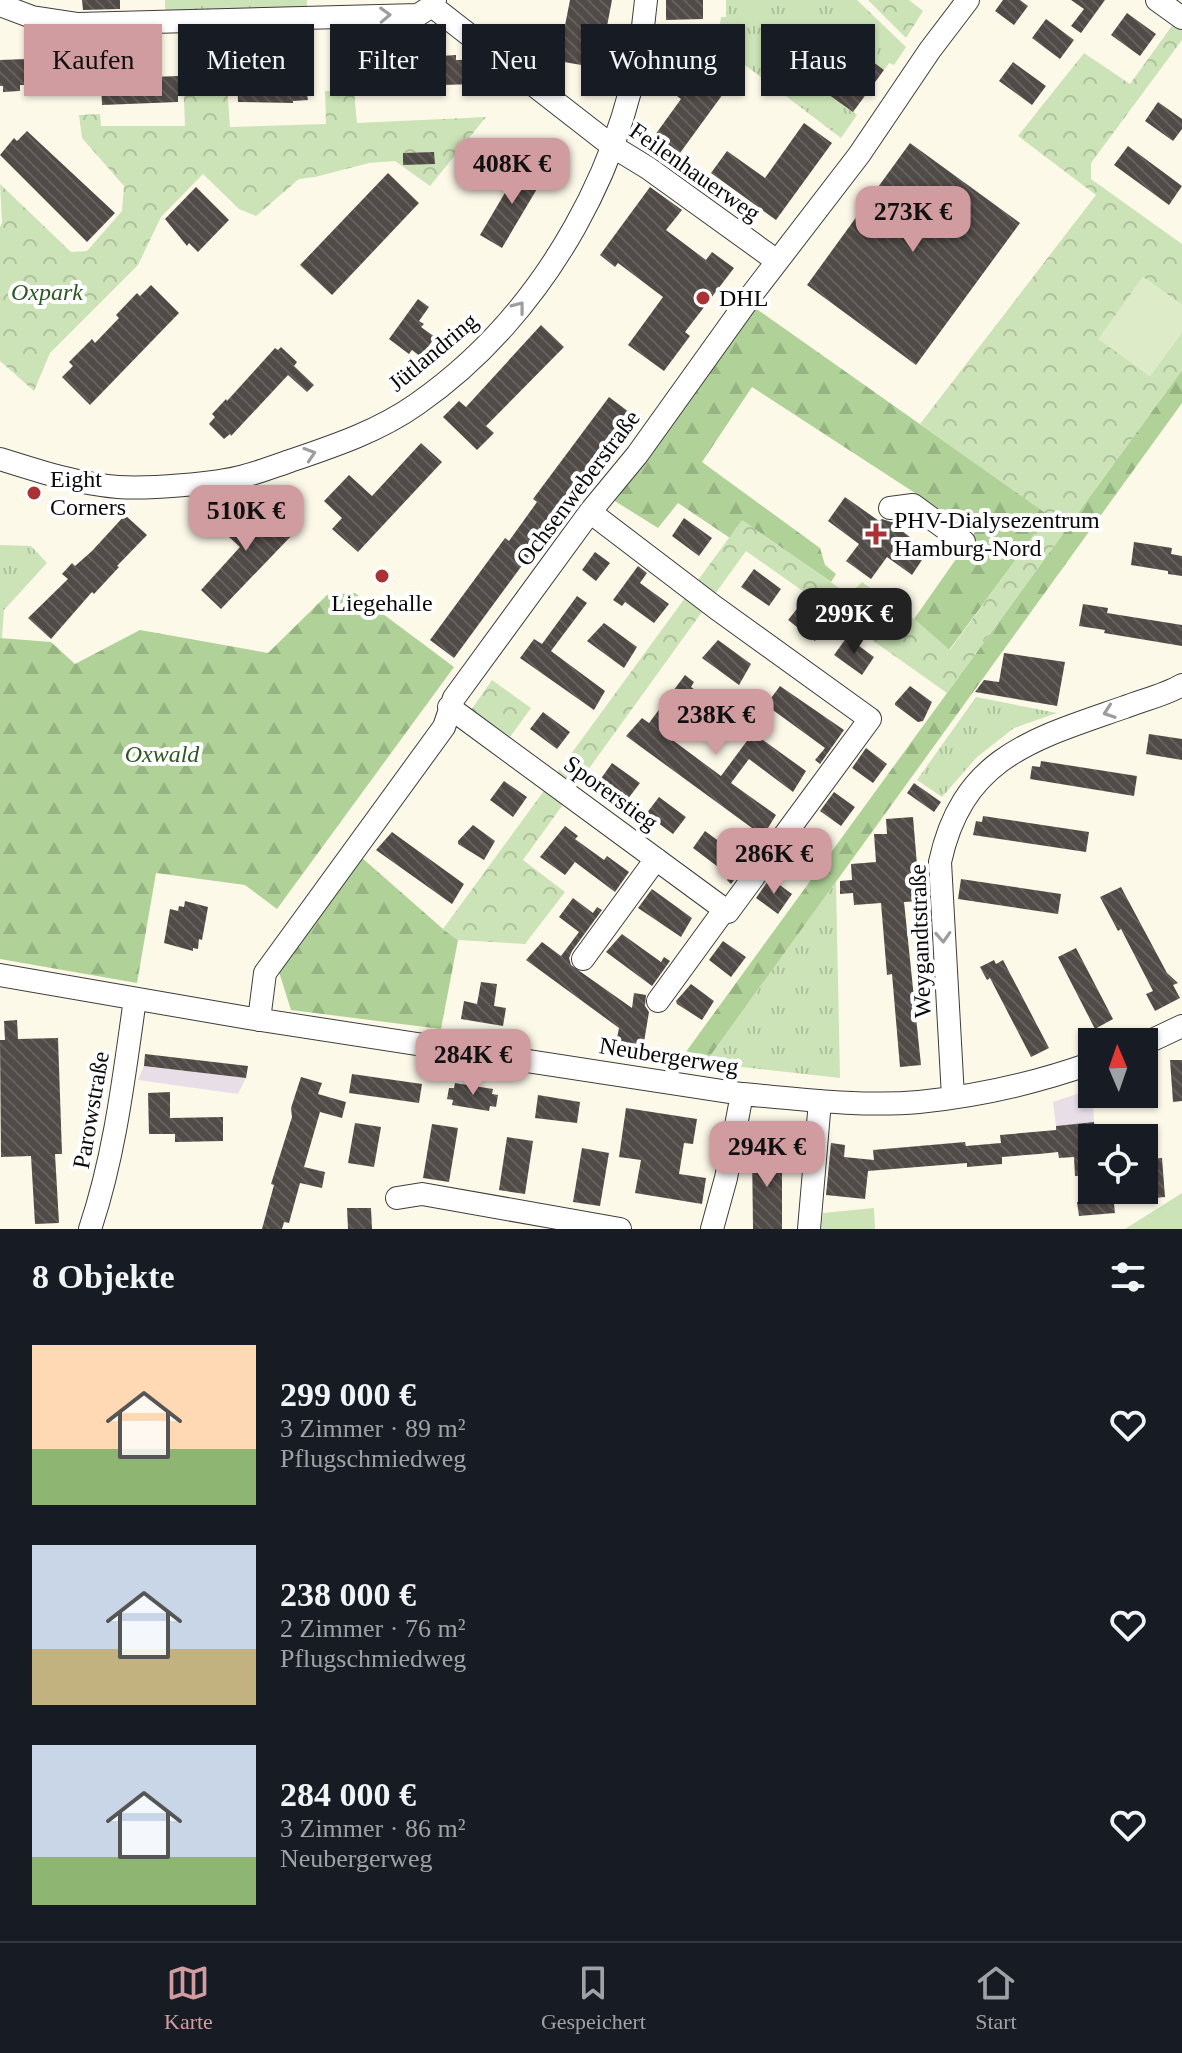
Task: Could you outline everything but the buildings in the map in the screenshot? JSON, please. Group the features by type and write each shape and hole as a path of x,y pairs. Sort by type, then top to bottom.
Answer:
{"street":[{"name":"Jütlandring","path":"0,459 96,484 120,487 242,477 352,439 416,405 467,363 504,326 567,241 612,146 638,59 646,0"},
{"name":"Ochsenweberstraße","path":"259,1020 265,973 444,727 449,707 590,512 637,455 777,261 859,155 968,0"},
{"path":"1157,0 1182,18"},
{"name":"Feilenhauerweg","path":"433,3 612,146 648,168 777,261"},
{"path":"0,5 32,17 78,24 418,15 433,3"},
{"path":"890,508 913,505 964,542"},
{"path":"590,512 870,719 728,912 725,909 658,1001"},
{"name":"Weygandtstraße","path":"953,1097 940,862 949,830 970,791 1000,759 1039,737 1182,685"},
{"name":"Sporerstieg","path":"449,707 725,909"},
{"path":"583,959 656,859"},
{"name":"Neubergerweg","path":"0,975 259,1020 742,1094 820,1101 887,1103 953,1097 1014,1087 1078,1067"},
{"name":"Parowstraße","path":"90,1229 113,1142 135,999"},
{"path":"1158,1037 1182,1026"},
{"path":"712,1229 726,1178 742,1094"},
{"path":"809,1229 820,1101"},
{"path":"397,1198 422,1194 620,1229"}],"shaded area":[{"path":"144,1066 246,1078 238,1094 138,1080"},
{"path":"1078,1094 1078,1108 1093,1108 1094,1122 1056,1126 1053,1102"}],"green space":[{"path":"165,0 307,0 307,12 165,15"},
{"path":"726,0 857,0 906,47 894,65 889,63 884,70 875,63 875,24 761,24 761,77 745,65 745,24 720,24 721,17 726,17"},
{"path":"868,0 909,0 923,11 906,38"},
{"path":"1182,12 1182,40 1091,163 1091,179 1182,244 1182,305 1143,277 1099,339 1150,376 1182,332 1182,370 947,693 746,551 523,860 565,892 525,944 458,940 443,929 742,520 849,595 862,582 914,619 950,650 1048,515 920,424 1096,195 1018,136 1084,53 1130,84"},
{"name":"Oxpark","path":"325,91 330,91 330,96 354,96 357,123 486,117 430,186 395,161 369,163 299,179 256,216 239,209 203,174 161,217 138,265 50,353 34,391 0,361 0,184 71,252 87,251 122,211 124,186 82,138 79,115 100,114 101,126 185,126 184,96 228,96 230,127 326,124"},
{"path":"786,96 832,96 857,115 841,138"},
{"path":"1143,277 1182,305 1182,332 1150,376 1098,339"},
{"path":"751,305 1049,515 949,650 914,619 975,532 752,387 702,462 820,548 825,565 836,574 831,582 743,521 730,538 678,503 658,528 610,498"},
{"path":"1182,370 1182,403 705,1063 680,1060"},
{"path":"0,545 31,546 47,563 4,610 2,638 0,638"},
{"name":"Oxwald","path":"355,593 454,667 277,909 245,885 156,873 137,983 0,959 0,638 51,642 75,664 140,630 268,653 327,595"},
{"path":"492,680 531,708 510,737 471,710"},
{"path":"976,697 1057,713 1014,728 977,757 942,797 917,780"},
{"path":"361,857 458,940 441,1029 291,1010 279,972"},
{"path":"836,882 840,1078 705,1063"},
{"path":"1182,1193 1182,1229 1125,1229"},
{"path":"874,1208 875,1229 821,1229 823,1213"}],"place":[{"name":"DHL","path":"703,298"},
{"name":"Eight Corners","path":"34,493"},
{"name":"PHV-Dialysezentrum Hamburg-Nord","path":"876,534"},
{"name":"Liegehalle","path":"382,576"}]}
